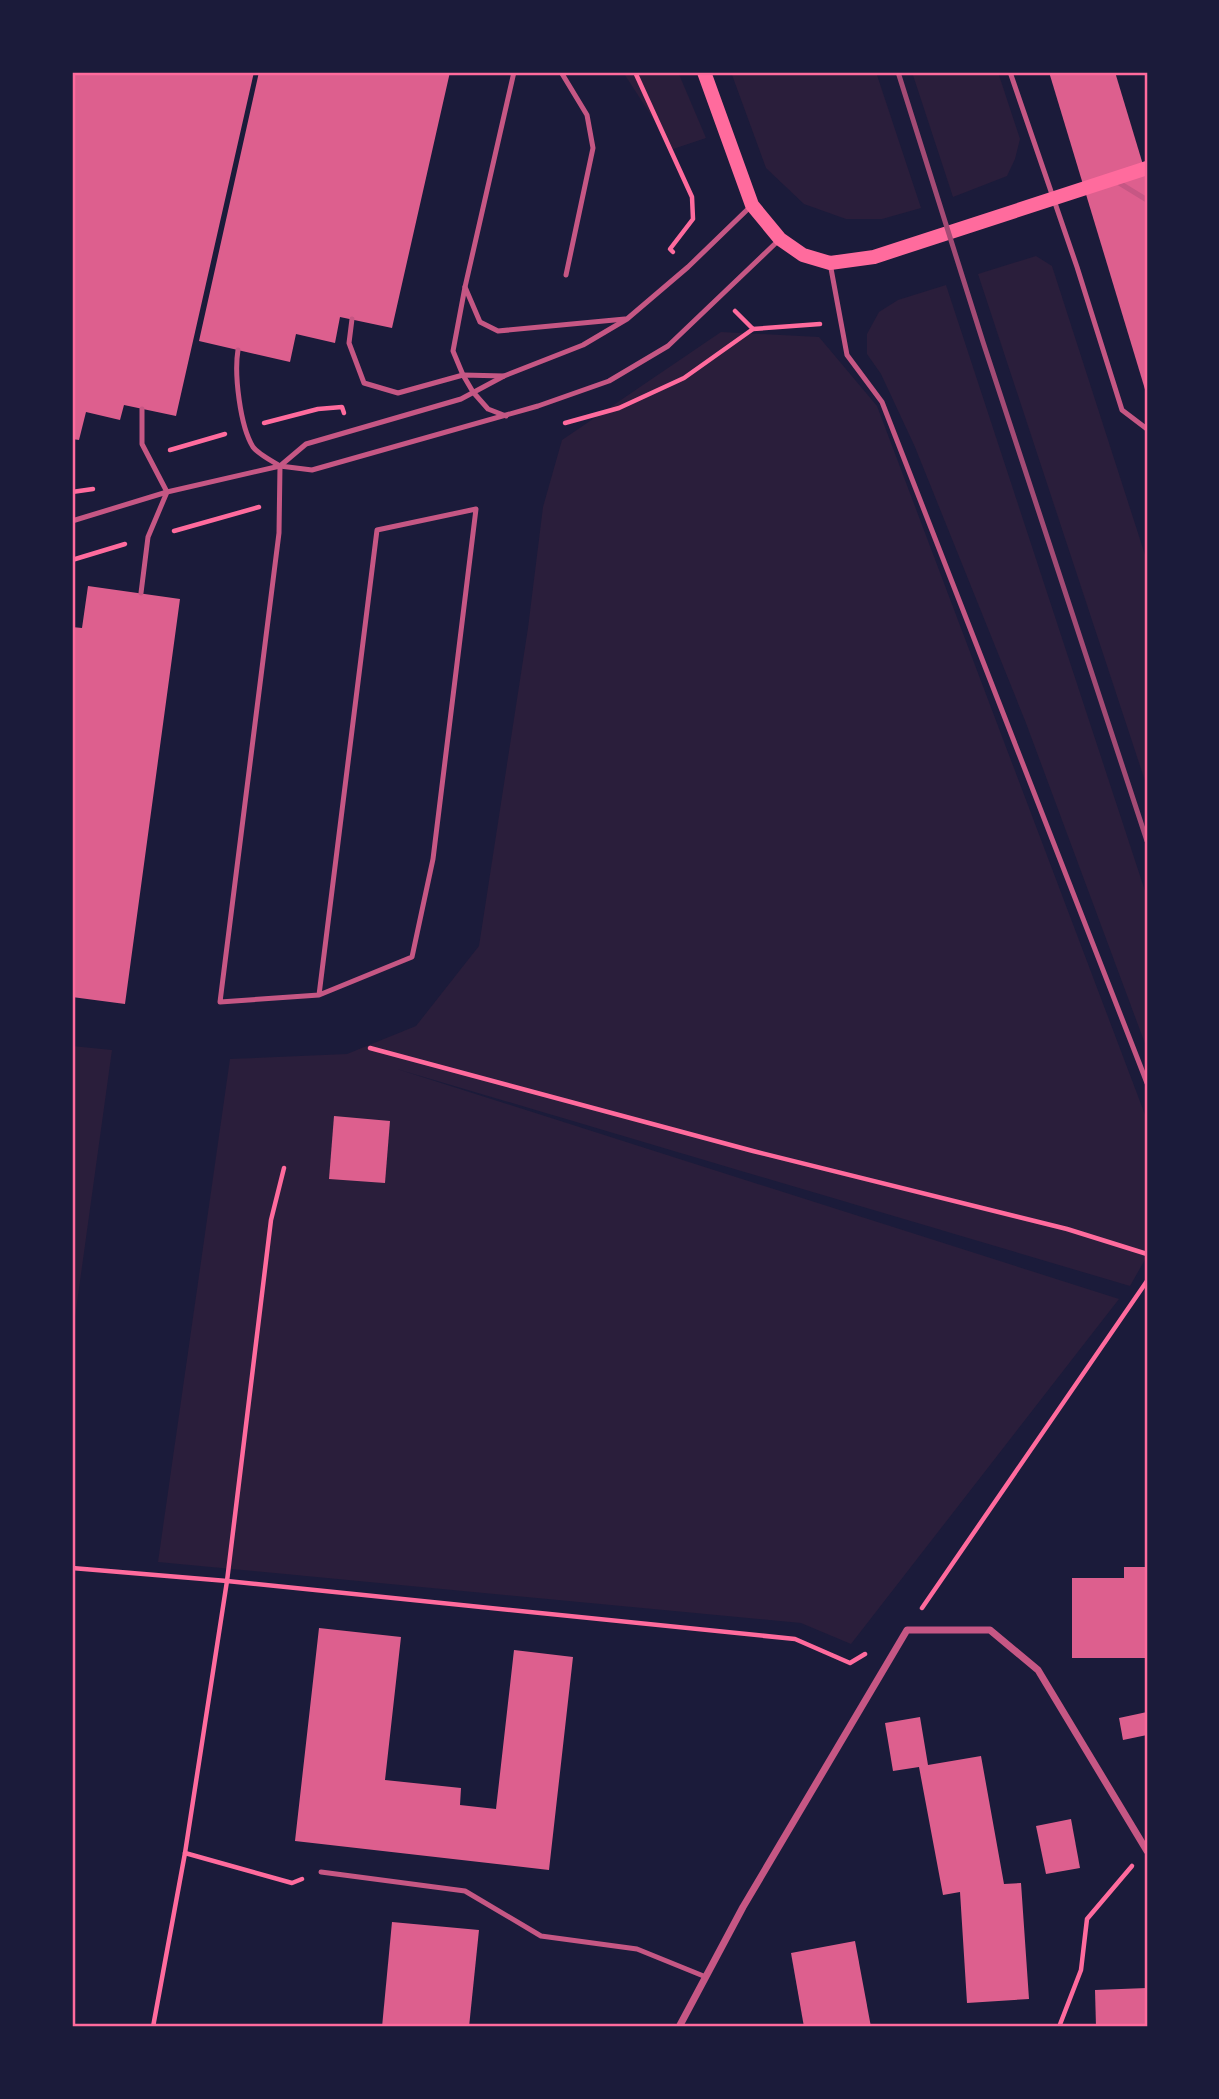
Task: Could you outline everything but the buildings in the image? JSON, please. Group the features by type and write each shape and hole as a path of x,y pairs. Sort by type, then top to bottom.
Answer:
{"main road":[{"path":"704,72 752,205 780,239 803,255 830,263 874,257 1147,168"}],"street":[{"path":"679,2027 743,1907 906,1630 990,1630 1038,1670 1147,1850"}],"lane":[{"path":"506,416 488,409 473,392 453,351 514,72"},
{"path":"561,72 587,115 593,148 566,275"},
{"path":"1010,72 1077,267 1122,410 1147,429"},
{"path":"1113,179 1147,200"},
{"path":"319,995 377,530 476,509 433,859 412,957 319,995 220,1002 279,533 280,466 306,443 461,399 504,376 583,345 627,319 688,267 752,205"},
{"path":"72,521 167,492 280,466 312,470 506,416 609,381 668,346 780,239"},
{"path":"830,263 847,355 882,402 1147,1083"},
{"path":"465,287 480,322 498,331 627,319"},
{"path":"352,319 349,343 364,383 398,393 463,375 504,376"},
{"path":"238,350 234,369 240,405 254,448 280,466"},
{"path":"142,409 142,444 167,492"},
{"path":"141,593 148,537 167,492"},
{"path":"321,1872 465,1891 541,1936 637,1949 706,1976"}],"path":[{"path":"370,1048 753,1151 1067,1229 1147,1255"},
{"path":"153,2027 185,1853 227,1581 271,1220 284,1168"},
{"path":"72,1568 227,1581 795,1639 850,1663 906,1630 1147,1281"},
{"path":"1059,2027 1081,1969 1087,1919 1147,1850"},
{"path":"185,1853 292,1883 321,1872"}],"shaded area":[{"path":"623,72 678,72 706,138 673,149"},
{"path":"731,72 876,72 921,208 882,219 846,219 804,204 766,168"},
{"path":"912,72 998,72 1020,139 1007,176 953,197"},
{"path":"1036,256 1052,266 1147,561 1147,787 978,274"},
{"path":"946,285 1147,897 1147,1049 1026,723 915,447 881,374 867,354 867,334 879,312 898,300"},
{"path":"721,332 819,337 877,406 1147,1120 1147,1256 1130,1286 397,1069 1119,1299 851,1644 801,1623 158,1562 230,1059 347,1054 416,1026 479,946 528,628 543,507 562,440"},
{"path":"72,1046 112,1050 72,1339"}],"railway":[{"path":"898,72 983,342 1147,841"}]}
